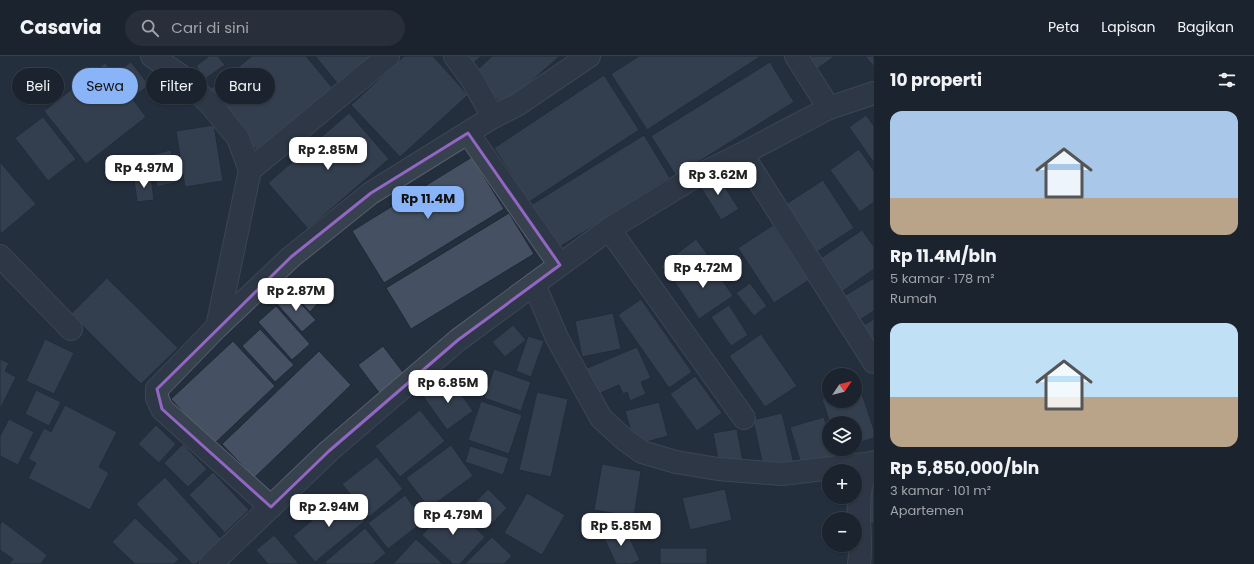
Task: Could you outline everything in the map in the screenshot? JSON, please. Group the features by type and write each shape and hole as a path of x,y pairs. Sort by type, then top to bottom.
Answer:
{"street":[{"path":"152,56 181,76 212,106 238,138 250,170 216,327"},
{"path":"250,170 388,56"},
{"path":"455,56 473,81 494,117"},
{"path":"271,507 162,409 157,398 157,389 216,327 291,257 371,193 494,117 517,105 589,56"},
{"path":"796,56 829,108"},
{"path":"214,563 329,451 458,340 609,229 691,179 829,108 874,93"},
{"path":"468,133 560,264"},
{"path":"742,154 874,362"},
{"path":"609,229 744,418"},
{"path":"0,256 71,329"},
{"path":"534,284 557,338 601,418 625,440 642,452 676,462 718,469 782,474 874,462"},
{"path":"859,564 861,552 859,504 861,485 874,462"}],"highlighted area":[{"path":"468,133 560,265 458,340 329,451 271,507 162,409 157,389 291,257 371,193"}],"building":[{"path":"209,56 218,56 225,65 221,68 215,68 215,72 207,78 207,68 197,68 196,66"},
{"path":"252,56 306,56 335,91 259,153 220,104 275,104 275,68 237,68"},
{"path":"315,56 373,56 338,84"},
{"path":"404,56 433,56 468,95 400,157 351,105"},
{"path":"465,56 482,56 472,64"},
{"path":"492,56 560,56 503,106 474,73"},
{"path":"639,56 761,56 647,130 611,74"},
{"path":"804,56 835,56 814,71"},
{"path":"865,56 874,56 874,67"},
{"path":"131,62 136,68 122,68"},
{"path":"770,62 794,102 676,176 651,136"},
{"path":"105,63 109,68 99,68"},
{"path":"138,71 146,81 146,87 138,93"},
{"path":"604,75 639,130 529,202 494,148"},
{"path":"215,85 215,98 209,90"},
{"path":"72,89 72,104 136,104 146,117 86,164 44,111 53,104 64,104 64,95"},
{"path":"349,113 389,159 308,229 268,183"},
{"path":"866,115 874,126 874,163 849,127"},
{"path":"43,117 76,159 48,181 15,138"},
{"path":"214,125 223,181 185,187 176,131"},
{"path":"644,135 670,178 558,248 531,205"},
{"path":"859,149 874,171 874,202 860,212 830,170"},
{"path":"171,150 178,182 157,187 150,155"},
{"path":"472,157 504,209 384,283 352,231"},
{"path":"0,162 36,204 2,233 0,231"},
{"path":"715,172 739,209 721,220 698,183"},
{"path":"151,176 154,200 137,202 134,179"},
{"path":"823,180 854,228 811,256 780,208"},
{"path":"509,213 534,254 411,329 386,288"},
{"path":"773,225 809,280 774,303 738,248"},
{"path":"862,230 874,247 874,269 840,293 818,260"},
{"path":"696,239 708,255 672,281 661,266"},
{"path":"708,259 733,296 699,319 674,281"},
{"path":"107,278 178,348 141,384 71,314"},
{"path":"301,278 321,300 310,312 289,289"},
{"path":"874,278 874,311 853,324 839,299"},
{"path":"750,283 767,306 754,316 736,293"},
{"path":"290,292 316,320 302,332 277,304"},
{"path":"641,299 692,372 669,388 618,315"},
{"path":"729,305 748,335 731,346 711,317"},
{"path":"276,306 310,344 292,360 258,322"},
{"path":"613,313 621,349 582,357 575,321"},
{"path":"874,319 874,348 857,329"},
{"path":"513,325 526,340 505,357 492,342"},
{"path":"260,329 294,365 275,382 242,346"},
{"path":"761,334 797,386 765,407 729,356"},
{"path":"528,336 544,341 531,377 516,371"},
{"path":"45,339 74,353 54,394 26,381"},
{"path":"233,341 275,386 213,445 171,399"},
{"path":"383,346 405,375 380,394 358,365"},
{"path":"637,347 651,378 641,382 646,394 630,401 627,392 623,394 619,385 596,395 585,369"},
{"path":"319,351 351,385 254,478 222,444"},
{"path":"0,359 9,363 5,371 16,377 0,409"},
{"path":"494,369 531,382 521,411 484,398"},
{"path":"695,376 722,413 697,431 670,394"},
{"path":"450,378 473,411 447,430 423,396"},
{"path":"36,390 61,402 49,426 25,414"},
{"path":"537,392 568,399 551,477 519,470"},
{"path":"862,394 874,430 874,438 862,442 862,416 828,416 825,408 862,408"},
{"path":"481,401 522,415 509,454 468,440"},
{"path":"659,402 668,436 635,445 625,411"},
{"path":"65,405 117,432 99,467 109,473 90,510 28,478 36,463 28,459 44,428 51,432"},
{"path":"420,410 445,441 400,477 375,446"},
{"path":"782,413 794,464 764,470 753,420"},
{"path":"822,418 822,456 835,456 835,458 802,467 790,427"},
{"path":"9,419 34,432 18,465 0,456 0,436"},
{"path":"156,425 176,444 159,463 138,444"},
{"path":"737,429 743,461 719,465 713,433"},
{"path":"183,444 207,469 188,487 164,463"},
{"path":"451,445 473,476 429,508 406,478"},
{"path":"470,446 509,458 503,475 465,462"},
{"path":"377,457 403,489 369,517 342,484"},
{"path":"602,464 641,471 634,517 594,510"},
{"path":"213,472 249,510 225,533 189,495"},
{"path":"165,477 222,540 196,564 192,564 136,504"},
{"path":"874,486 874,523 868,524 863,488"},
{"path":"488,489 507,508 486,530 466,512"},
{"path":"725,489 732,520 690,530 682,498"},
{"path":"527,493 565,515 542,555 504,533"},
{"path":"343,495 365,521 315,562 293,536"},
{"path":"405,495 424,521 388,549 368,523"},
{"path":"450,504 485,537 460,564 453,564 422,535"},
{"path":"135,518 179,559 174,564 135,564 112,542"},
{"path":"2,521 47,555 41,564 9,564 13,559 0,550 0,525"},
{"path":"624,526 640,560 631,564 616,564 603,536"},
{"path":"365,528 386,553 373,564 327,564 325,562"},
{"path":"274,535 299,564 268,564 256,550"},
{"path":"492,537 512,556 504,564 465,564"},
{"path":"416,539 443,564 393,564"},
{"path":"660,548 707,548 707,564 660,564"}]}
